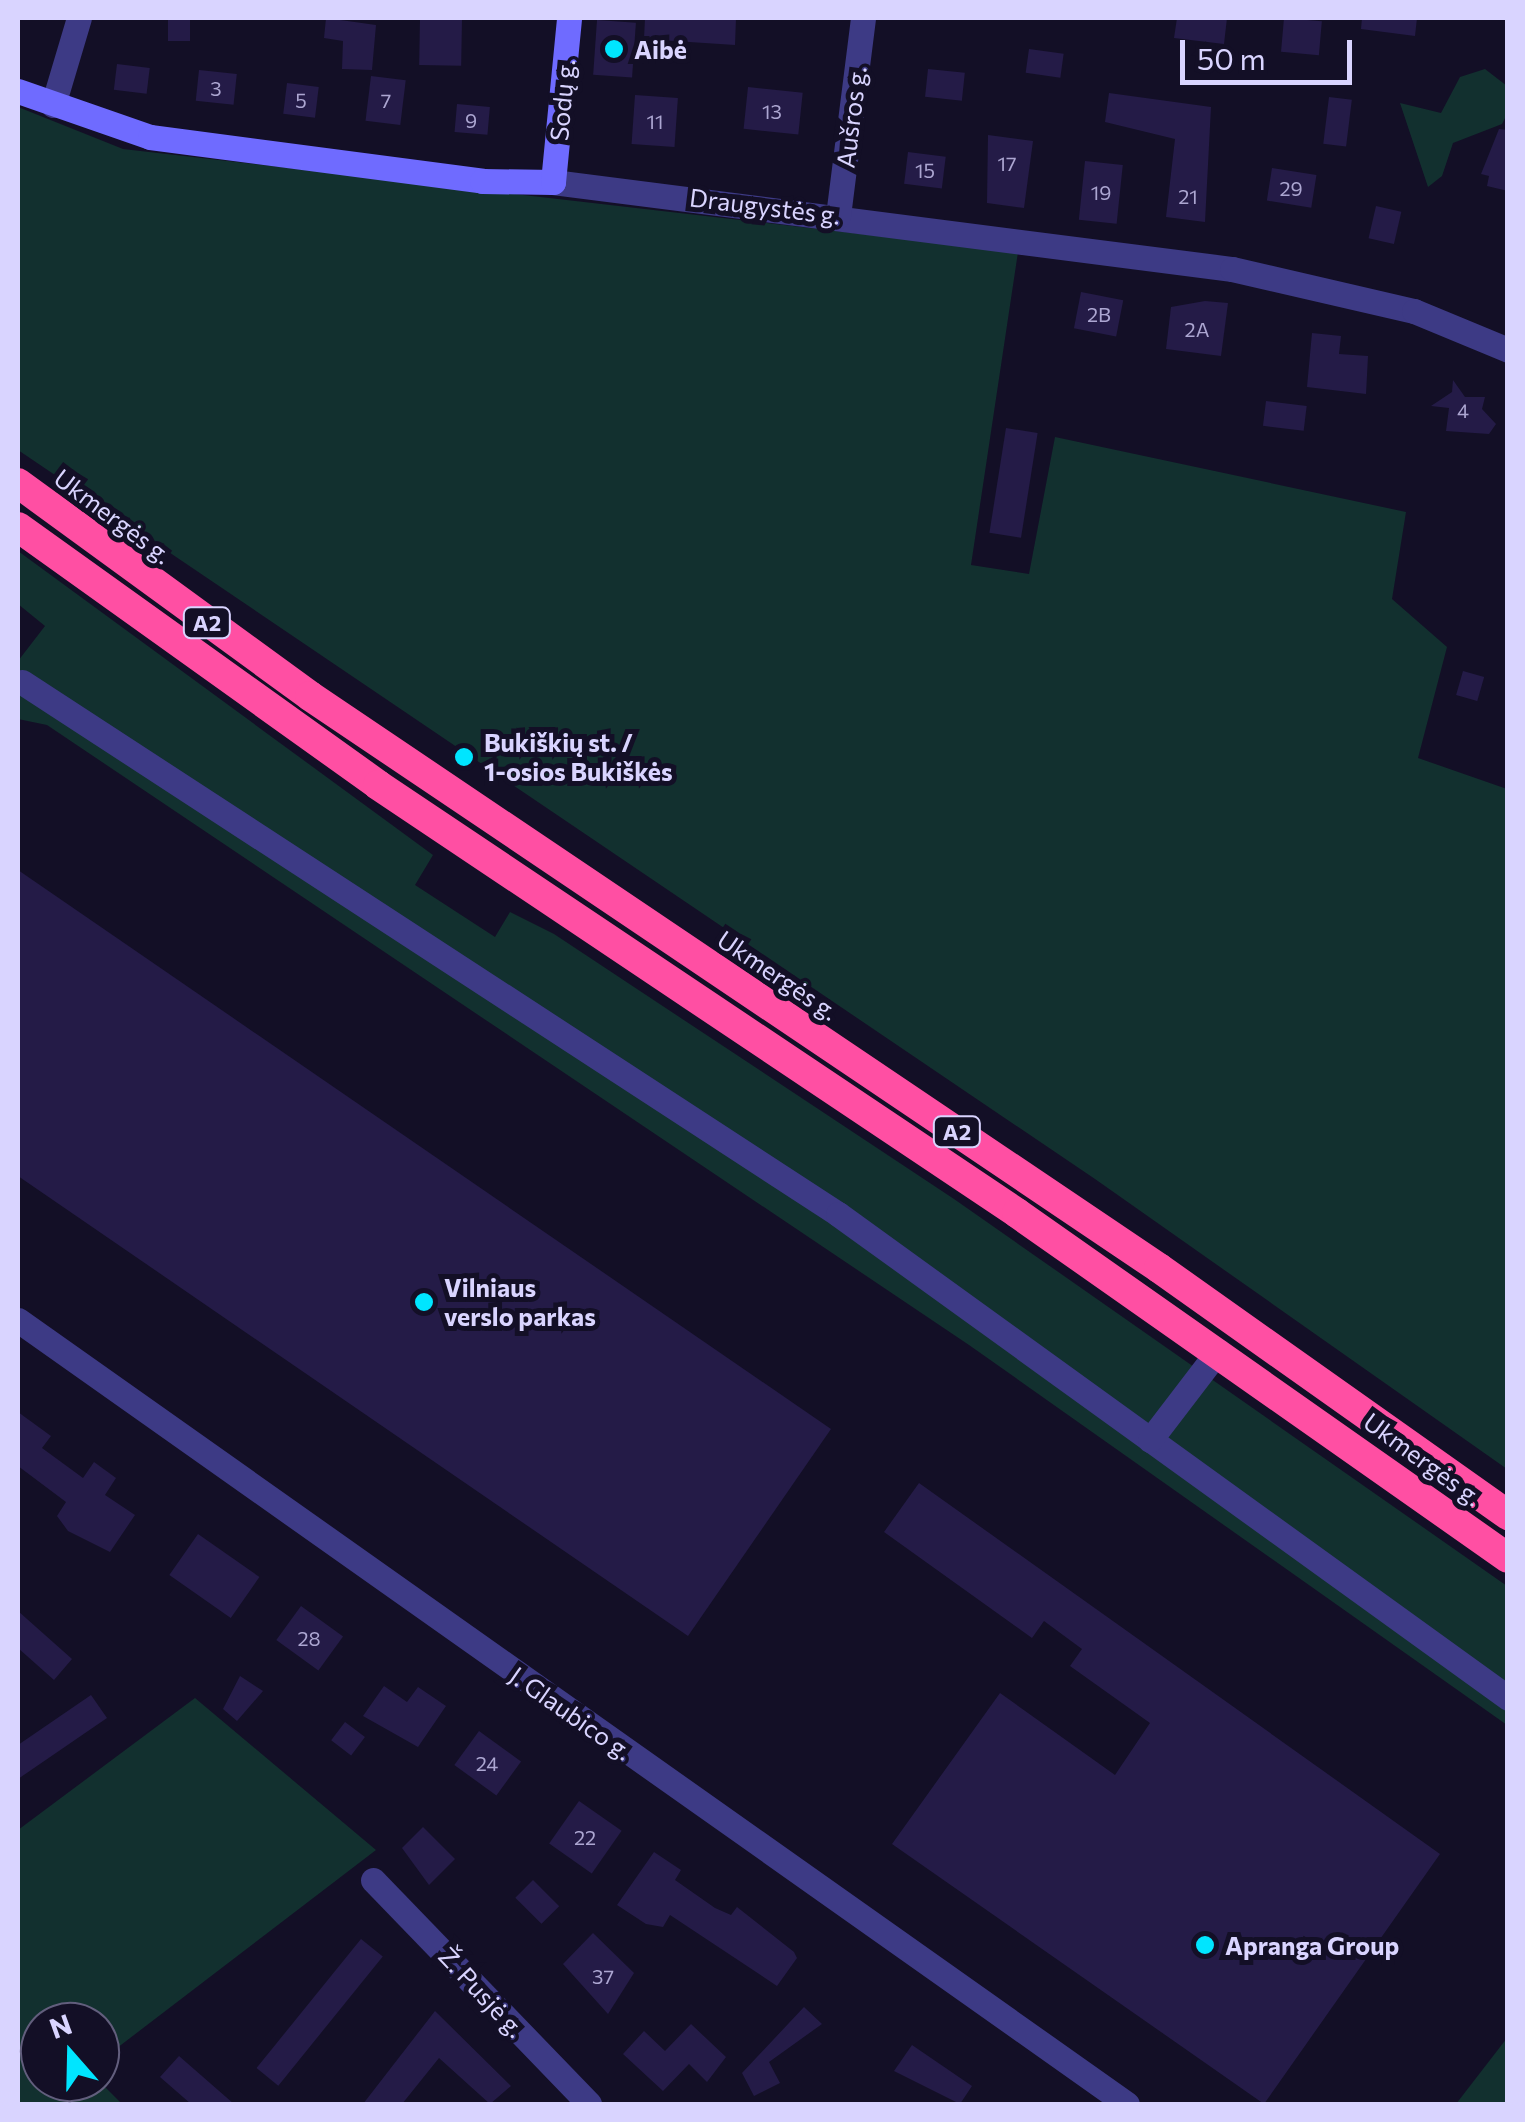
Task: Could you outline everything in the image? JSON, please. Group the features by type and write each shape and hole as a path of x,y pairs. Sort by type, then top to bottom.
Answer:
{"highway":[{"name":"Ukmergės g.","path":"18,483 310,696 1159,1268 1508,1515"},
{"name":"Ukmergės g.","path":"18,527 393,796 1218,1351 1508,1558"}],"street":[{"path":"53,105 79,18"},
{"name":"Sodų g.","path":"554,182 568,18"},
{"name":"Aušros g.","path":"838,216 863,18"},
{"name":"Draugystės g.","path":"18,91 150,137 482,182 554,182 838,216 1232,269 1414,312 1508,350"},
{"path":"22,682 838,1214 1508,1698"},
{"name":"J. Glaubico g.","path":"18,1320 1126,2104"},
{"path":"1150,1440 1218,1351"},
{"name":"Ž. Pusjė g.","path":"373,1880 589,2104"}],"green space":[{"path":"1485,69 1507,86 1507,114 1502,124 1453,143 1442,176 1428,187 1400,103 1441,113 1460,77"},
{"path":"18,107 123,149 1018,252 971,565 1029,574 1055,437 1406,512 1392,599 1447,647 1418,758 1507,789 1507,1469 1095,1179 18,450"},
{"path":"18,551 433,855 415,885 495,937 510,912 554,934 954,1199 1507,1586 1507,1725 969,1345 47,725 18,719 18,661 45,626 18,604"},
{"path":"195,1698 376,1850 120,2046 120,2002 20,2002 20,2102 122,2104 18,2104 18,1830"},
{"path":"1507,2038 1507,2104 1456,2104"}],"building":[{"path":"168,18 190,18 190,41 168,41"},
{"path":"326,18 376,25 372,70 342,69 343,41 324,38"},
{"path":"420,18 462,19 461,66 419,65"},
{"path":"645,18 736,18 735,45 644,39"},
{"path":"1177,18 1227,18 1224,44 1174,38"},
{"path":"1284,18 1322,21 1319,55 1281,52"},
{"path":"1362,18 1417,18 1415,36 1361,29"},
{"name":"Aibė","path":"597,20 636,23 632,78 593,75"},
{"path":"1029,49 1064,54 1060,78 1026,73"},
{"path":"117,64 150,68 147,94 114,90"},
{"path":"928,69 965,73 962,101 925,97"},
{"path":"199,70 237,74 234,105 196,101"},
{"path":"371,76 406,80 400,125 366,121"},
{"path":"287,83 319,87 315,118 283,114"},
{"path":"748,87 803,93 798,135 744,129"},
{"path":"1109,93 1211,107 1205,222 1166,217 1175,139 1105,122"},
{"path":"635,95 678,98 674,147 632,144"},
{"path":"1329,97 1352,100 1346,146 1323,144"},
{"path":"457,104 490,107 487,135 455,132"},
{"path":"1499,129 1508,130 1508,191 1487,186 1489,176 1481,174"},
{"path":"988,135 1033,141 1024,208 987,203"},
{"path":"908,152 946,157 942,188 904,184"},
{"path":"1085,161 1123,165 1117,224 1079,220"},
{"path":"1272,168 1316,175 1311,208 1267,201"},
{"path":"1376,206 1401,212 1394,244 1369,238"},
{"path":"1081,292 1123,300 1116,337 1074,328"},
{"path":"1205,301 1228,303 1221,356 1166,349 1171,307"},
{"path":"1312,333 1341,336 1339,354 1368,356 1366,394 1307,387"},
{"path":"1453,380 1465,397 1485,397 1482,409 1496,424 1489,434 1446,431 1449,408 1431,406 1452,392"},
{"path":"1266,401 1307,406 1304,431 1263,426"},
{"path":"1006,428 1038,433 1021,538 989,533"},
{"path":"1463,671 1484,677 1477,701 1456,695"},
{"name":"Vilniaus verslo parkas","path":"18,870 831,1429 688,1636 18,1176"},
{"path":"18,1412 51,1436 42,1448 83,1478 94,1462 116,1478 105,1495 135,1515 110,1552 68,1531 57,1516 66,1502 18,1466"},
{"name":"Apranga Group","path":"919,1483 1440,1854 1264,2104 892,1844 1000,1693 1115,1775 1150,1723 1070,1666 1082,1649 1044,1621 1032,1638 884,1532"},
{"path":"198,1534 259,1577 231,1618 169,1575"},
{"path":"301,1606 343,1637 318,1671 276,1640"},
{"path":"18,1611 72,1659 54,1680 18,1648"},
{"path":"240,1676 263,1691 237,1721 223,1709"},
{"path":"384,1686 407,1702 418,1687 446,1706 418,1747 363,1716"},
{"path":"91,1695 107,1718 18,1779 18,1745"},
{"path":"345,1722 365,1737 351,1755 331,1740"},
{"path":"479,1731 521,1762 496,1796 454,1765"},
{"path":"579,1801 622,1831 592,1873 549,1844"},
{"path":"423,1827 455,1859 429,1885 402,1848"},
{"path":"654,1852 681,1870 675,1880 731,1915 737,1907 794,1952 797,1958 777,1986 670,1915 663,1927 646,1924 617,1905"},
{"path":"533,1880 559,1906 541,1924 515,1898"},
{"path":"593,1933 634,1973 608,2014 563,1964"},
{"path":"361,1939 383,1957 278,2086 257,2068"},
{"path":"804,2007 822,2024 769,2062 780,2083 754,2096 742,2073"},
{"path":"435,2011 511,2086 490,2104 439,2058 402,2104 363,2104"},
{"path":"691,2024 726,2057 707,2082 689,2064 663,2091 623,2054 644,2031 665,2051"},
{"path":"912,2045 972,2086 960,2104 894,2071"},
{"path":"179,2056 234,2104 191,2104 160,2077"}],"place":[{"name":"Aibė","path":"614,49"},
{"name":"Bukiškių st. / 1-osios Bukiškės","path":"464,757"},
{"name":"Vilniaus verslo parkas","path":"424,1302"},
{"name":"Apranga Group","path":"1205,1945"}]}
